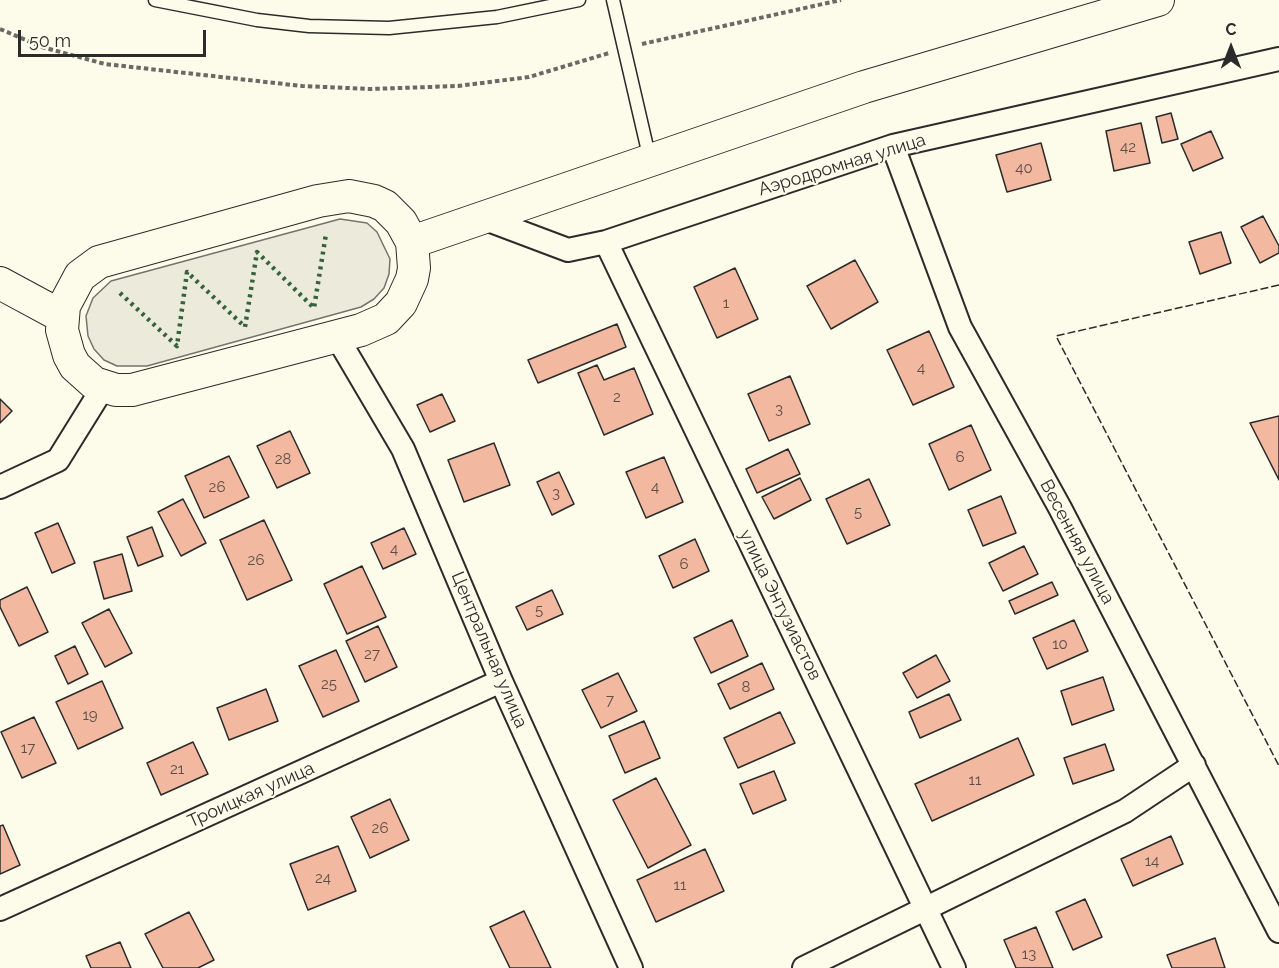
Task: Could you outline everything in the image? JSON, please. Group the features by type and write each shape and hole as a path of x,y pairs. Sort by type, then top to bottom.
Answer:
{"street":[{"path":"412,242 864,87 1158,0"},
{"name":"Аэродромная улица","path":"483,218 568,250 606,242 893,146 1279,59"},
{"name":"Весенняя улица","path":"893,146 960,327 1060,507 1279,931"},
{"path":"349,196 374,201 394,213 412,242 414,268 409,289 401,303 380,322 337,337 149,387 124,390 104,386 84,375 69,355 64,343 63,317 73,285 88,269 114,256 318,201 349,196"},
{"name":"улица Энтузиастов","path":"606,242 954,968"},
{"path":"0,283 63,317"},
{"name":"Центральная улица","path":"337,337 403,449 501,681 631,968"},
{"path":"0,487 58,460 104,386"},
{"name":"Троицкая улица","path":"0,909 501,681"},
{"path":"804,968 1125,811 1194,765"}],"lane":[{"path":"155,0 268,21 309,26 388,28 496,18 579,0"},
{"path":"613,0 650,160"}],"path":[{"path":"0,28 42,47 105,64 302,86 370,89 458,86 529,77 624,48 841,0"}],"shaded area":[{"path":"340,219 367,223 377,232 390,259 389,274 384,288 374,299 361,307 147,366 117,366 104,360 94,349 88,336 86,316 93,298 111,281"}],"building":[{"path":"1171,113 1178,139 1162,143 1156,117"},
{"path":"1141,123 1150,163 1114,171 1106,131"},
{"path":"1211,131 1223,158 1193,171 1181,144"},
{"path":"1041,143 1051,180 1007,192 996,155"},
{"path":"1263,216 1279,246 1279,253 1260,263 1241,227"},
{"path":"1221,232 1231,263 1200,274 1189,242"},
{"path":"855,260 878,302 831,329 807,286"},
{"path":"735,268 758,319 717,338 694,287"},
{"path":"617,324 626,347 538,383 528,360"},
{"path":"929,331 954,387 913,405 887,350"},
{"path":"597,365 604,380 634,368 653,414 604,435 578,373"},
{"path":"790,376 810,424 769,441 748,394"},
{"path":"442,394 455,421 430,432 417,405"},
{"path":"0,399 12,411 0,423"},
{"path":"1279,416 1279,480 1250,423"},
{"path":"971,425 991,470 949,490 929,444"},
{"path":"290,431 310,473 277,488 257,446"},
{"path":"494,443 510,485 464,502 448,460"},
{"path":"788,449 800,474 757,493 746,469"},
{"path":"229,456 249,497 204,518 185,476"},
{"path":"664,457 683,502 646,518 626,472"},
{"path":"559,472 574,504 552,515 537,482"},
{"path":"800,478 811,500 774,519 762,497"},
{"path":"869,479 890,525 847,544 826,499"},
{"path":"1001,496 1016,533 983,546 968,510"},
{"path":"183,499 206,543 181,556 158,512"},
{"path":"264,520 292,580 247,600 220,540"},
{"path":"58,523 75,563 52,573 35,533"},
{"path":"152,527 163,556 138,566 127,537"},
{"path":"404,528 416,554 383,569 371,543"},
{"path":"695,539 709,571 673,588 659,556"},
{"path":"1024,546 1038,574 1003,591 989,563"},
{"path":"122,554 132,591 104,599 94,562"},
{"path":"362,566 386,617 347,634 324,584"},
{"path":"1052,582 1058,595 1015,614 1009,601"},
{"path":"27,587 48,632 19,646 0,607 0,600"},
{"path":"552,590 563,614 527,630 516,607"},
{"path":"109,609 132,653 105,667 82,623"},
{"path":"732,620 748,656 711,673 694,638"},
{"path":"1074,620 1088,651 1047,669 1033,638"},
{"path":"378,626 397,667 365,682 346,641"},
{"path":"75,646 88,674 68,684 55,656"},
{"path":"336,650 359,701 323,717 299,666"},
{"path":"936,655 950,681 917,698 903,673"},
{"path":"762,663 774,689 730,709 718,684"},
{"path":"618,673 637,711 601,728 582,690"},
{"path":"1103,677 1114,710 1072,725 1061,691"},
{"path":"102,681 123,728 78,749 56,702"},
{"path":"266,689 278,721 229,740 217,708"},
{"path":"949,694 961,720 920,738 909,712"},
{"path":"780,712 795,743 738,768 724,738"},
{"path":"34,717 56,763 22,778 1,732"},
{"path":"644,721 660,758 625,773 609,736"},
{"path":"1018,738 1034,775 932,821 915,784"},
{"path":"193,742 208,774 161,795 147,763"},
{"path":"1105,744 1114,770 1073,784 1064,758"},
{"path":"774,771 786,800 753,814 740,784"},
{"path":"656,778 691,845 648,868 613,800"},
{"path":"390,799 409,840 370,858 351,817"},
{"path":"3,825 20,865 0,874 0,826"},
{"path":"1171,836 1183,864 1133,886 1121,859"},
{"path":"338,846 356,891 308,910 290,864"},
{"path":"705,849 724,891 656,922 637,880"},
{"path":"1085,899 1102,937 1073,950 1056,912"},
{"path":"524,911 551,968 510,968 490,927"},
{"path":"189,912 214,960 198,968 163,968 145,934"},
{"path":"1036,927 1053,968 1016,968 1004,940"},
{"path":"1215,938 1225,968 1172,968 1167,955"},
{"path":"120,942 131,968 91,968 86,956"}],"hedge":[{"path":"120,293 177,346 187,272 245,327 257,252 314,308 326,234"}],"fence":[{"path":"1279,285 1056,336 1279,766"}]}
